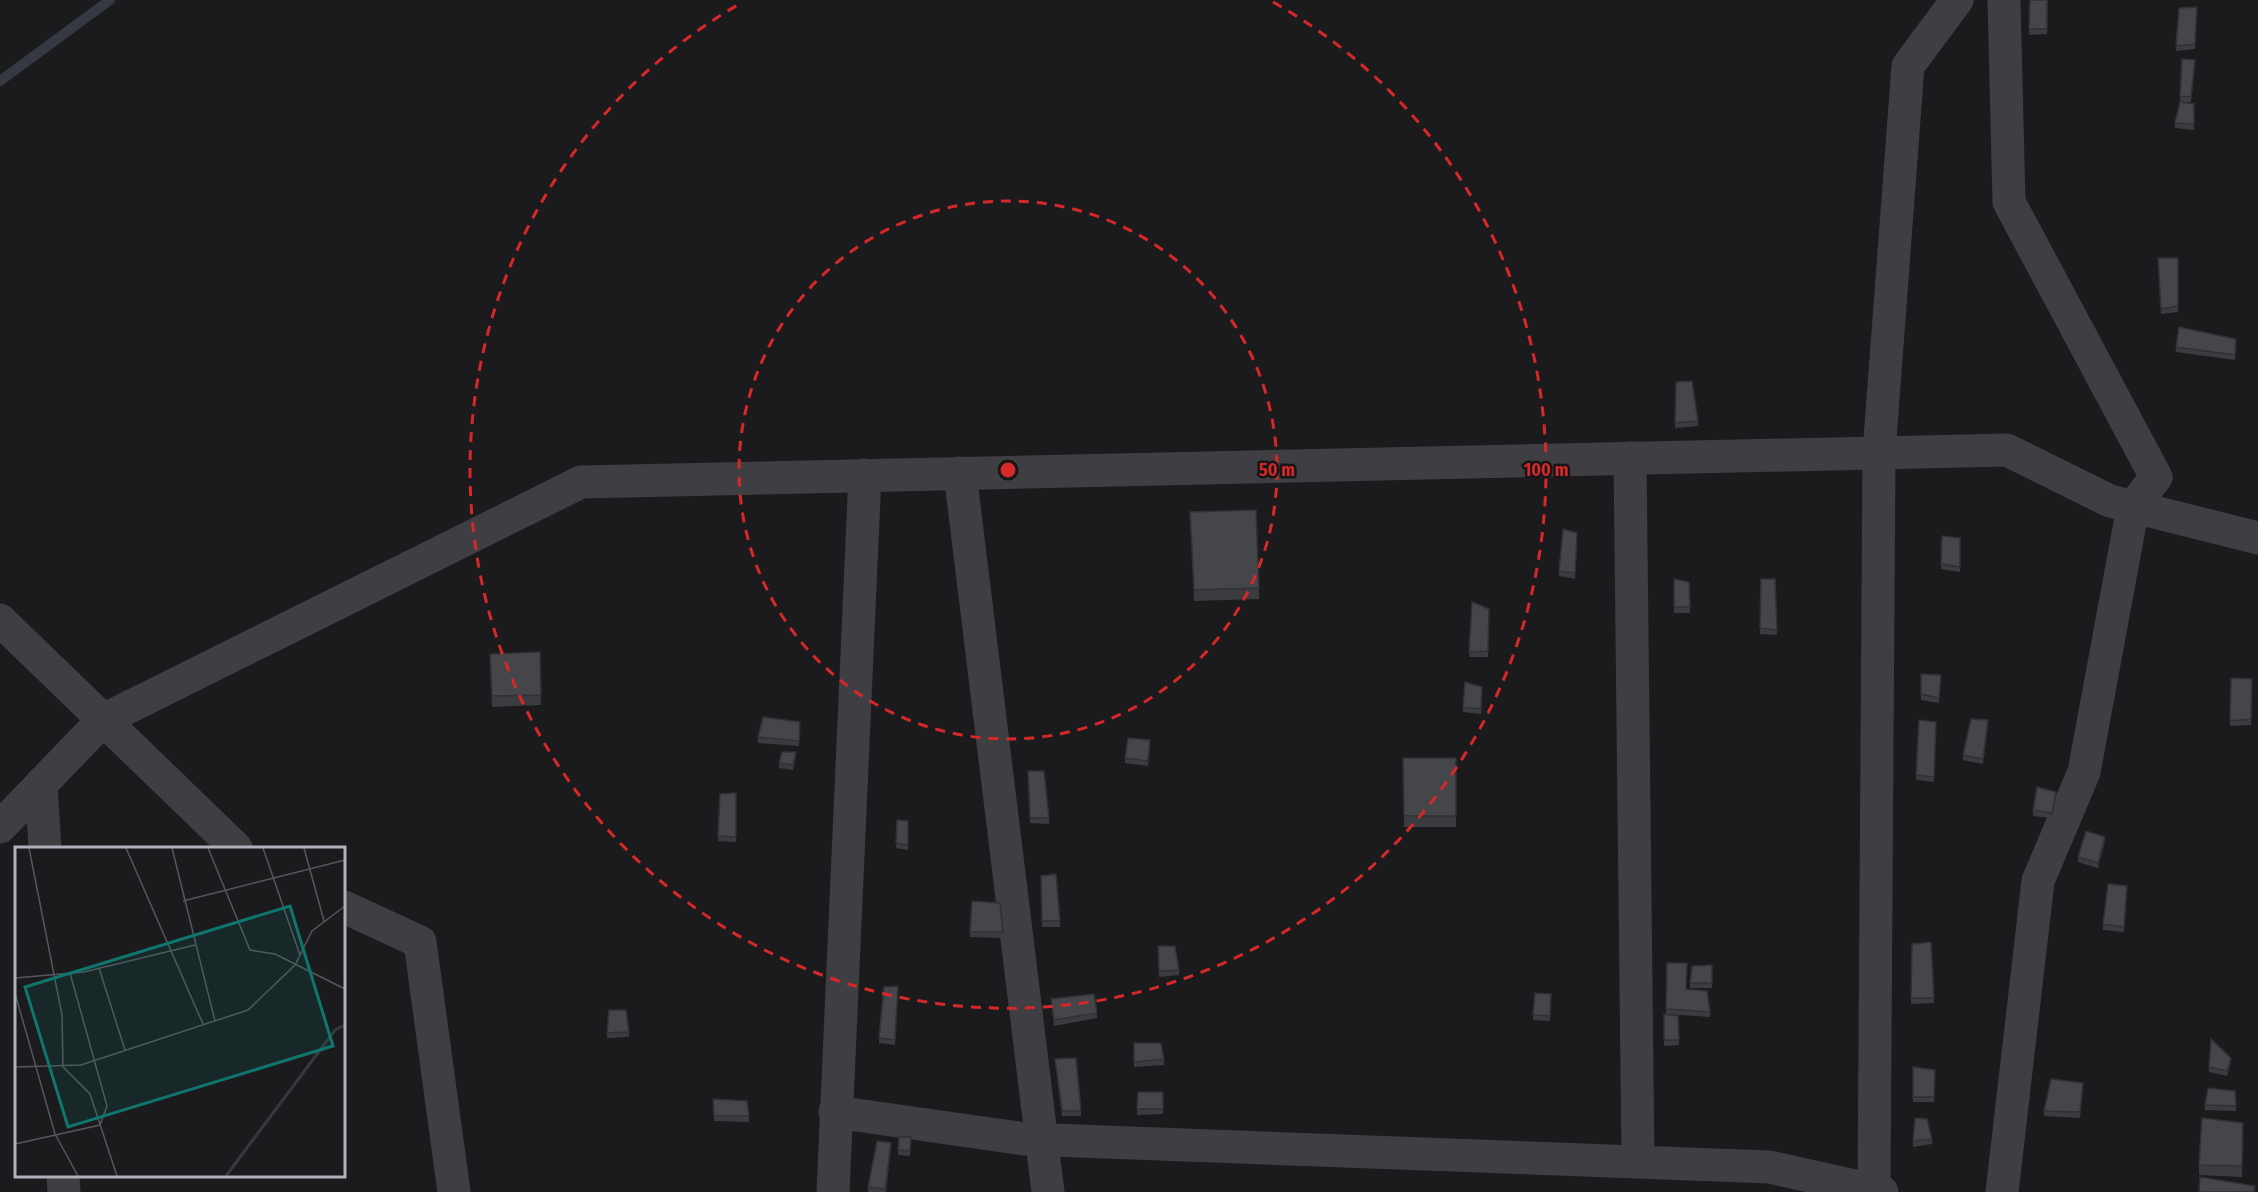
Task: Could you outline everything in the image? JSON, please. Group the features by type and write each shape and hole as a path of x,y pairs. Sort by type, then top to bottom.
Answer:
{"street":[{"path":"835,1112 1041,1140 1768,1167 1878,1191 1879,452 1908,66 1957,0"},
{"path":"2002,1192 2038,881 2084,772 2133,507 2156,477 2009,202 2004,0"},
{"path":"0,827 103,720 581,482 2007,450 2110,501 2258,538"},
{"path":"1630,458 1638,1162"},
{"path":"960,473 1047,1192"},
{"path":"833,1192 865,476"},
{"path":"0,620 234,847"},
{"path":"41,784 45,847"},
{"path":"345,906 420,942 454,1192"},
{"path":"63,1177 64,1192"}],"building":[{"path":"2030,0 2047,0 2047,29 2029,29"},
{"path":"2197,7 2195,44 2176,46 2179,8"},
{"path":"2182,59 2195,60 2191,97 2180,96"},
{"path":"2180,102 2194,104 2194,124 2175,123"},
{"path":"2158,258 2178,258 2178,306 2161,309"},
{"path":"2179,327 2236,339 2235,355 2176,347"},
{"path":"1692,381 1698,421 1675,423 1676,382"},
{"path":"1256,510 1259,588 1194,590 1190,512"},
{"path":"1563,529 1577,533 1575,573 1559,571"},
{"path":"1942,536 1960,538 1960,567 1941,564"},
{"path":"1674,579 1689,582 1690,607 1674,607"},
{"path":"1761,579 1775,579 1777,630 1760,628"},
{"path":"1472,602 1489,609 1488,651 1469,652"},
{"path":"540,652 541,695 492,696 490,654"},
{"path":"1921,674 1941,675 1939,698 1921,694"},
{"path":"2231,678 2252,679 2251,719 2230,721"},
{"path":"1465,682 1482,687 1481,709 1463,707"},
{"path":"763,717 800,722 799,741 758,737"},
{"path":"1971,719 1988,720 1983,759 1963,755"},
{"path":"1919,720 1936,722 1934,777 1916,775"},
{"path":"1128,738 1150,740 1148,761 1125,758"},
{"path":"782,752 796,752 793,765 779,763"},
{"path":"1403,758 1456,758 1456,816 1404,816"},
{"path":"1028,771 1044,771 1049,818 1030,818"},
{"path":"2037,787 2056,792 2052,813 2033,810"},
{"path":"736,793 736,837 718,836 720,794"},
{"path":"897,820 908,821 908,845 896,843"},
{"path":"2086,831 2105,837 2098,863 2078,857"},
{"path":"1056,874 1060,921 1042,921 1041,876"},
{"path":"2108,884 2127,886 2124,927 2103,924"},
{"path":"972,901 1000,903 1003,932 970,932"},
{"path":"1931,942 1934,998 1911,998 1912,944"},
{"path":"1158,946 1175,946 1179,970 1159,971"},
{"path":"1667,963 1687,963 1686,989 1707,991 1710,1012 1666,1009"},
{"path":"1712,965 1712,983 1690,983 1692,966"},
{"path":"898,986 895,1040 879,1038 884,987"},
{"path":"1535,993 1551,994 1550,1016 1533,1015"},
{"path":"1094,994 1097,1013 1054,1020 1051,999"},
{"path":"609,1010 626,1010 629,1032 607,1033"},
{"path":"1664,1014 1678,1016 1679,1040 1664,1040"},
{"path":"2211,1039 2231,1058 2227,1071 2209,1067"},
{"path":"1134,1043 1161,1043 1164,1059 1134,1062"},
{"path":"1076,1058 1081,1111 1062,1111 1055,1059"},
{"path":"1913,1067 1935,1070 1934,1097 1913,1097"},
{"path":"2051,1079 2083,1083 2080,1112 2044,1111"},
{"path":"2208,1088 2235,1091 2236,1106 2205,1105"},
{"path":"1138,1092 1163,1092 1163,1109 1137,1109"},
{"path":"713,1099 747,1101 749,1116 714,1116"},
{"path":"1915,1118 1927,1119 1932,1139 1913,1141"},
{"path":"2202,1118 2243,1123 2242,1166 2199,1165"},
{"path":"899,1137 911,1137 910,1151 898,1150"},
{"path":"877,1141 891,1143 885,1189 868,1187"},
{"path":"2200,1177 2255,1186 2254,1192 2199,1192"}],"waterway":[{"path":"0,81 110,0"}]}
